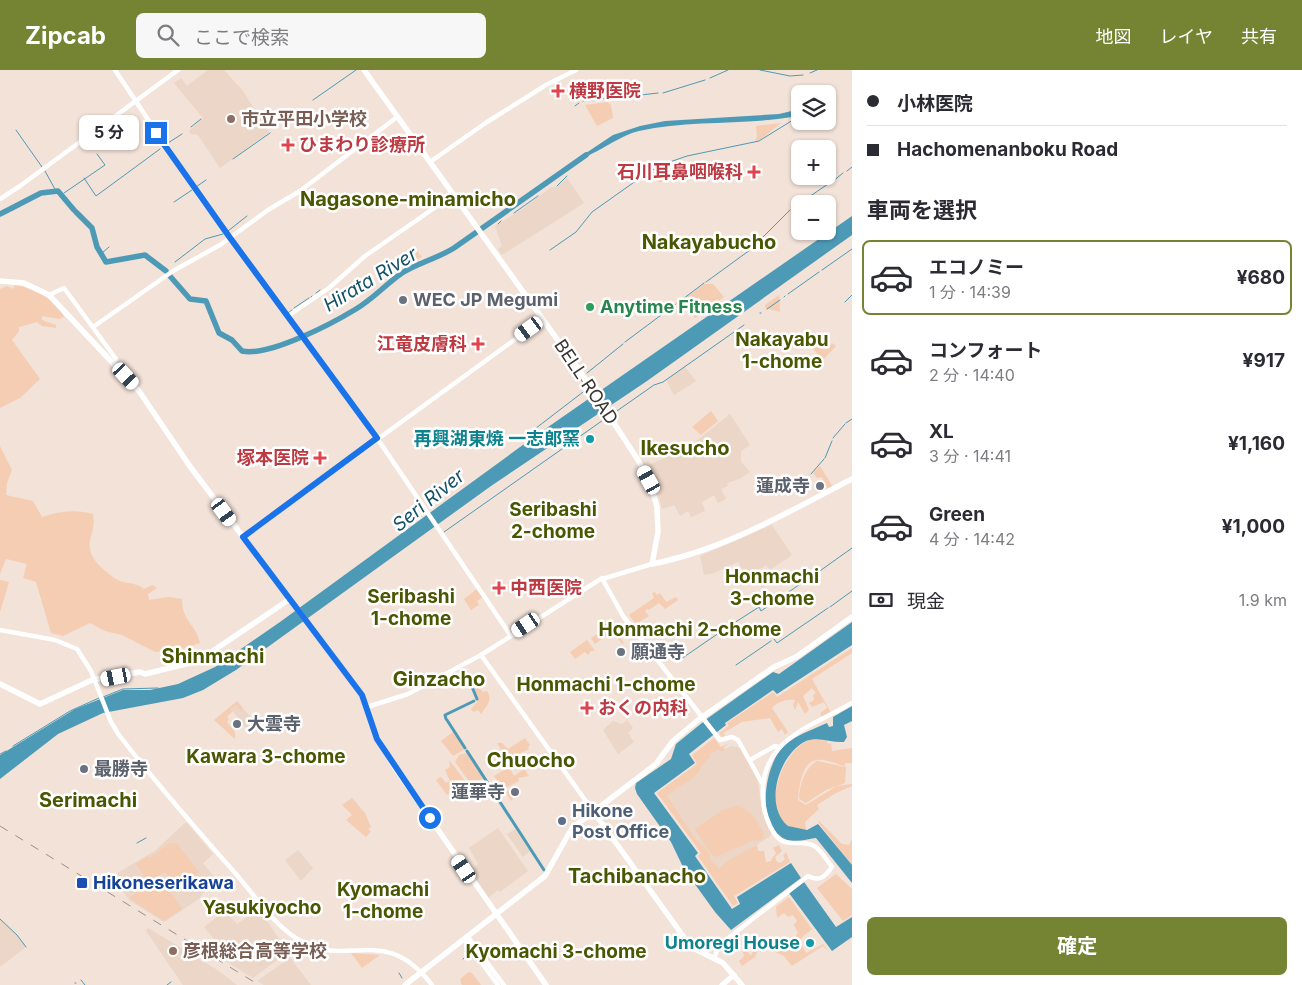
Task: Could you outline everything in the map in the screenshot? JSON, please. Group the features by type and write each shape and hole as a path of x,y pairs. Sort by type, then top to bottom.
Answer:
{"main road":[{"name":"BELL ROAD","path":"364,70 595,393 638,460 653,491 658,524 652,564"},
{"path":"0,281 24,283 49,295 139,391 182,455 362,695 375,734 386,754 546,985"},
{"path":"652,564 698,553 773,521 852,479"},
{"path":"0,684 40,704 95,680 140,672 145,674 198,661 290,599"},
{"path":"405,985 546,874 570,831 593,811 656,764 673,741 774,667 796,657 852,616"},
{"path":"593,811 691,947 729,968 742,985"},
{"path":"722,985 735,977"},
{"path":"728,985 735,977"}],"street":[{"path":"114,70 230,238 377,438 511,636"},
{"path":"0,199 178,70"},
{"path":"430,162 546,84 576,70"},
{"path":"93,327 173,271 230,238 268,210 300,191 397,117"},
{"path":"288,316 330,288 365,256 453,195"},
{"path":"49,295 64,288 116,359 114,364"},
{"path":"243,537 542,319"},
{"path":"367,707 408,694 481,654 602,578 652,564"},
{"path":"602,578 623,616 716,734 722,740 730,737 738,740 762,783 765,813 774,832 782,841 788,843 812,844 832,867 819,879 814,880 808,876 720,944 714,959"},
{"path":"0,630 72,645 86,661 109,716 122,739 265,908 294,936 306,943 328,950 376,949 389,952 406,960 421,972 432,985"},
{"path":"481,654 593,811"},
{"path":"762,783 770,758 778,747 788,739 852,703"},
{"path":"750,760 775,746 778,747"},
{"path":"466,938 498,985"},
{"path":"466,938 504,985"}],"shaded area":[{"name":"市立平田小学校","path":"208,70 224,70 243,91 269,132 220,168 198,135 191,134 189,131 203,118 174,83 181,78 187,86"},
{"path":"608,102 611,105 613,118 597,126 585,105"},
{"path":"781,123 760,140 755,141 757,137 756,126"},
{"path":"678,160 664,171 665,179 660,183 651,172"},
{"path":"567,178 584,203 502,255 498,249 502,246 495,226 524,208 551,187 557,187"},
{"path":"414,247 422,257 401,267 395,260"},
{"path":"704,284 713,284 724,297 695,318 683,300"},
{"path":"15,285 44,296 56,305 64,317 59,319 42,316 42,320 56,325 56,328 42,326 37,322 19,327 19,331 12,340 40,379 20,398 0,408 0,289 7,286 13,289"},
{"path":"779,295 780,312 765,308 765,305"},
{"path":"824,341 829,346 832,343 836,346 823,360 813,349"},
{"path":"685,367 696,381 674,395 666,380"},
{"path":"711,411 718,421 701,435 692,427"},
{"path":"730,414 750,445 741,451 741,462 750,472 739,479 727,483 728,486 721,489 726,499 718,503 714,495 702,502 705,511 691,517 688,511 680,516 674,505 662,509 657,489 647,466 689,447"},
{"path":"0,446 12,470 7,483 6,495 33,501 42,517 68,511 93,514 94,525 90,544 91,553 96,562 119,581 137,585 144,589 152,585 157,588 148,594 149,600 169,597 182,599 184,613 196,631 200,643 179,650 155,652 122,635 105,631 90,623 63,636 51,633 36,582 23,578 27,564 6,559 0,574"},
{"path":"820,466 833,487 828,490 822,477 817,478 813,473"},
{"path":"772,525 792,555 770,570 766,565 758,570 768,583 762,588 753,574 748,578 738,562 714,573 704,575 700,556"},
{"path":"0,580 9,582 0,612"},
{"path":"478,588 483,597 477,601 479,605 471,610 464,599"},
{"path":"655,592 657,595 660,593 666,602 676,597 678,600 665,609 659,603 649,610 647,609 645,611 649,616 636,624 629,615 654,598 652,593"},
{"path":"624,624 616,632 624,643 622,644 612,631 595,644 591,638 612,625 615,630"},
{"path":"587,640 595,651 591,651 588,655 585,652 575,659 570,652"},
{"path":"852,648 852,653 812,679 831,713 822,718 820,713 827,708 824,702 812,707 809,703 814,700 813,695 816,693 812,688 803,696 809,710 805,714 798,702 795,710 793,705 795,700 782,701 772,708 788,732 785,735 782,729 778,732 770,718 742,722 723,733 725,736 723,738 719,733 729,726 727,723 773,692 777,697"},
{"path":"479,688 483,692 487,691 489,694 488,703 481,714 478,710 473,712 471,709 478,701 474,689"},
{"path":"237,701 243,708 240,710 236,705 231,709 233,711 227,717 229,719 227,722 235,732 235,739 214,720"},
{"path":"236,705 240,709 243,708 256,724 248,730 231,709"},
{"path":"627,720 633,728 628,733 634,742 618,754 603,730 613,721 622,724"},
{"path":"453,732 465,749 453,756 441,741"},
{"path":"525,738 530,745 529,749 507,760 497,743 502,743 508,749"},
{"path":"714,738 721,747 729,743 724,747 724,751 717,750 710,754 710,758 705,761 695,776 667,796 694,837 710,854 710,859 719,869 727,861 757,845 758,851 764,851 766,862 772,861 776,853 773,848 779,845 782,851 775,857 777,862 781,863 785,859 783,855 786,852 790,862 734,896 738,903 733,906 698,856 701,853 657,793 697,764 692,755"},
{"path":"813,739 827,741 828,744 831,743 832,751 852,748 852,763 845,763 845,766 824,760 812,761 802,776 798,800 806,805 837,786 852,784 852,786 817,805 819,809 805,822 806,830 787,826 779,818 776,806 776,793 779,778 793,753 802,744"},
{"path":"731,746 741,748 751,765 758,782 762,811 772,832 769,837 717,871 662,795 697,766 714,748 725,749"},
{"path":"467,753 484,777 474,785 471,784 455,762 459,755"},
{"path":"449,760 466,782 447,795 436,780 441,777 446,783 450,781 445,770 450,767"},
{"path":"817,761 846,767 845,783 826,790 806,803 799,799 800,788 809,768"},
{"path":"509,767 514,776 524,769 529,776 518,778 519,781 506,788 513,799 511,801 494,776"},
{"path":"352,798 365,813 371,827 368,829 371,831 366,837 346,820 352,815 342,805"},
{"path":"738,805 752,814 764,834 762,839 753,840 717,857 711,854 695,829 723,810"},
{"path":"186,822 213,854 203,863 216,880 207,887 199,899 164,922 129,900 113,876 156,850"},
{"path":"818,822 842,844 849,845 852,839 852,865"},
{"path":"498,828 528,871 500,892 498,890 488,898 471,874 475,871 473,868 478,864 469,848"},
{"path":"515,829 530,851 523,857 507,834"},
{"path":"169,843 177,844 199,872 185,883 174,882 165,872 148,882 136,864 148,856 150,858"},
{"path":"298,850 313,868 301,881 285,860"},
{"path":"836,874 852,889 852,915 843,921 817,888"},
{"name":"彦根総合高等学校","path":"160,877 182,909 164,921 129,898"},
{"path":"789,897 812,929 799,940 806,953 823,944 829,952 823,946 792,966 784,956 773,951 769,943 774,938 777,945 782,939 783,946 787,946 798,933 794,925 797,921 793,915 788,917 784,913 777,918 776,907"},
{"path":"259,909 288,952 253,978 208,950 217,943 204,927 225,911 237,924"},
{"path":"0,919 17,935 26,947 0,967"},
{"name":"彦根総合高等学校","path":"148,928 219,971 237,985 183,985 146,931"},
{"path":"755,945 759,948 755,957 742,966 739,961 744,956 743,952 746,950 751,956"},
{"path":"351,953 380,955 362,968"},
{"path":"290,958 311,985 264,985 257,981"},
{"path":"469,972 472,973 481,985 462,985 460,979"}],"water":[{"path":"791,111 791,117 758,121 678,125 639,131 577,159 613,135 640,126 665,121 779,114"},
{"path":"852,216 852,235 647,381 491,486 236,670 203,690 183,698 103,713 58,734 0,779 0,755 75,709 123,690 150,690 178,684 215,667 280,622 538,434 817,240 836,240 836,227"},
{"path":"852,622 852,645 777,694 773,690 725,723 726,725 689,754 695,763 654,793 698,853 695,856 732,909 740,904 737,897 791,863 801,878 731,930 715,912 684,869 671,842 637,794 636,783 671,759 676,744 708,718 773,672 779,674"},
{"path":"852,706 852,721 844,725 847,737 844,742 820,739 806,741 788,757 778,780 776,806 780,817 788,826 807,830 818,824 852,865 852,883 816,838 792,841 785,839 776,832 770,822 766,797 770,770 781,749 796,737 827,723 829,727 833,726 833,717"},
{"path":"804,882 836,927 852,917 852,937 832,951 789,893"}],"waterway":[{"path":"313,100 356,70"},
{"path":"710,78 728,70"},
{"path":"760,70 790,76 803,75"},
{"path":"810,73 817,70"},
{"path":"663,93 705,80"},
{"path":"615,98 658,93"},
{"path":"583,101 609,98"},
{"path":"575,106 579,103"},
{"path":"191,127 201,119"},
{"path":"643,176 661,165 687,156 759,141 791,121"},
{"path":"16,130 42,167"},
{"path":"233,159 270,133"},
{"path":"168,143 182,134"},
{"path":"84,178 96,196 160,149"},
{"path":"64,193 105,165 97,154"},
{"name":"Hirata River","path":"169,275 190,299 206,301 219,333 232,340 242,351 268,349 300,338 356,309 402,273 454,248 586,155"},
{"path":"847,171 852,167"},
{"path":"45,171 56,191"},
{"path":"836,179 843,173"},
{"path":"557,186 567,176"},
{"path":"550,250 576,232 592,212 640,178"},
{"path":"196,187 206,180"},
{"path":"812,195 827,185"},
{"path":"174,202 192,190"},
{"path":"10,209 41,193 58,191 74,210"},
{"path":"514,213 538,196"},
{"path":"0,214 8,210"},
{"path":"752,248 790,210"},
{"name":"Hirata River","path":"76,212 92,228 97,247 106,262 145,255 166,271"},
{"path":"228,231 247,216"},
{"path":"498,224 501,221"},
{"path":"175,262 205,239 223,234"},
{"path":"102,253 109,247"},
{"path":"822,270 852,249"},
{"path":"706,282 750,250"},
{"path":"788,294 819,272"},
{"path":"679,302 704,283"},
{"path":"316,293 320,290"},
{"path":"845,302 852,295"},
{"path":"294,308 309,298"},
{"path":"767,309 780,300"},
{"path":"625,342 676,304"},
{"path":"288,313 292,310"},
{"path":"614,413 654,385 663,382 744,325"},
{"path":"587,373 623,344"},
{"path":"527,435 587,389 580,378"},
{"path":"444,532 606,418"},
{"path":"846,423 852,419"},
{"path":"833,438 845,424"},
{"path":"825,458 832,441"},
{"path":"811,474 824,459"},
{"path":"810,578 852,548"},
{"path":"734,623 759,607 761,611 809,578"},
{"path":"830,607 852,591"},
{"path":"774,639 777,643 828,608"},
{"path":"601,628 609,623"},
{"path":"681,659 732,624"},
{"path":"736,665 771,641"},
{"path":"470,682 477,699"},
{"path":"103,697 123,689 158,688"},
{"path":"13,746 70,711 99,698"},
{"path":"446,719 445,715 474,701"},
{"path":"447,720 465,748"},
{"path":"0,754 6,751"},
{"path":"467,751 544,870"},
{"path":"137,843 146,838"},
{"path":"0,919 17,935 26,947"},
{"path":"463,959 471,953"},
{"path":"399,973 402,978"},
{"path":"81,980 85,985"},
{"path":"167,985 171,982"}],"railway":[{"path":"0,826 259,985"}],"place":[{"name":"横野医院","path":"558,91"},
{"name":"市立平田小学校","path":"231,119"},
{"name":"ひまわり診療所","path":"288,145"},
{"name":"石川耳鼻咽喉科","path":"754,172"},
{"name":"WEC JP Megumi","path":"403,300"},
{"name":"Anytime Fitness","path":"590,307"},
{"name":"江竜皮膚科","path":"478,344"},
{"name":"再興湖東焼 一志郎窯","path":"590,439"},
{"name":"塚本医院","path":"320,458"},
{"name":"蓮成寺","path":"820,486"},
{"name":"中西医院","path":"499,588"},
{"name":"願通寺","path":"621,652"},
{"name":"おくの内科","path":"587,708"},
{"name":"大雲寺","path":"237,724"},
{"name":"最勝寺","path":"84,769"},
{"name":"蓮華寺","path":"515,792"},
{"name":"Hikone Post Office","path":"562,821"},
{"name":"Hikoneserikawa","path":"82,883"},
{"name":"Umoregi House","path":"810,943"},
{"name":"彦根総合高等学校","path":"173,951"}],"district":[{"name":"Nagasone-minamicho","path":"408,199"},
{"name":"Nakayabucho","path":"709,242"},
{"name":"Nakayabu 1-chome","path":"782,350"},
{"name":"Ikesucho","path":"685,448"},
{"name":"Seribashi 2-chome","path":"553,520"},
{"name":"Honmachi 3-chome","path":"772,587"},
{"name":"Seribashi 1-chome","path":"411,607"},
{"name":"Honmachi 2-chome","path":"690,629"},
{"name":"Shinmachi","path":"213,656"},
{"name":"Ginzacho","path":"439,679"},
{"name":"Honmachi 1-chome","path":"606,684"},
{"name":"Kawara 3-chome","path":"266,756"},
{"name":"Chuocho","path":"531,760"},
{"name":"Serimachi","path":"88,800"},
{"name":"Tachibanacho","path":"637,876"},
{"name":"Kyomachi 1-chome","path":"383,900"},
{"name":"Yasukiyocho","path":"262,907"},
{"name":"Kyomachi 3-chome","path":"556,951"}],"route":[{"path":"156,133 201,199 377,438 243,537 362,695 377,739 398,773 430,818"}],"water label":[{"name":"Seri River","path":"428,500"}]}
